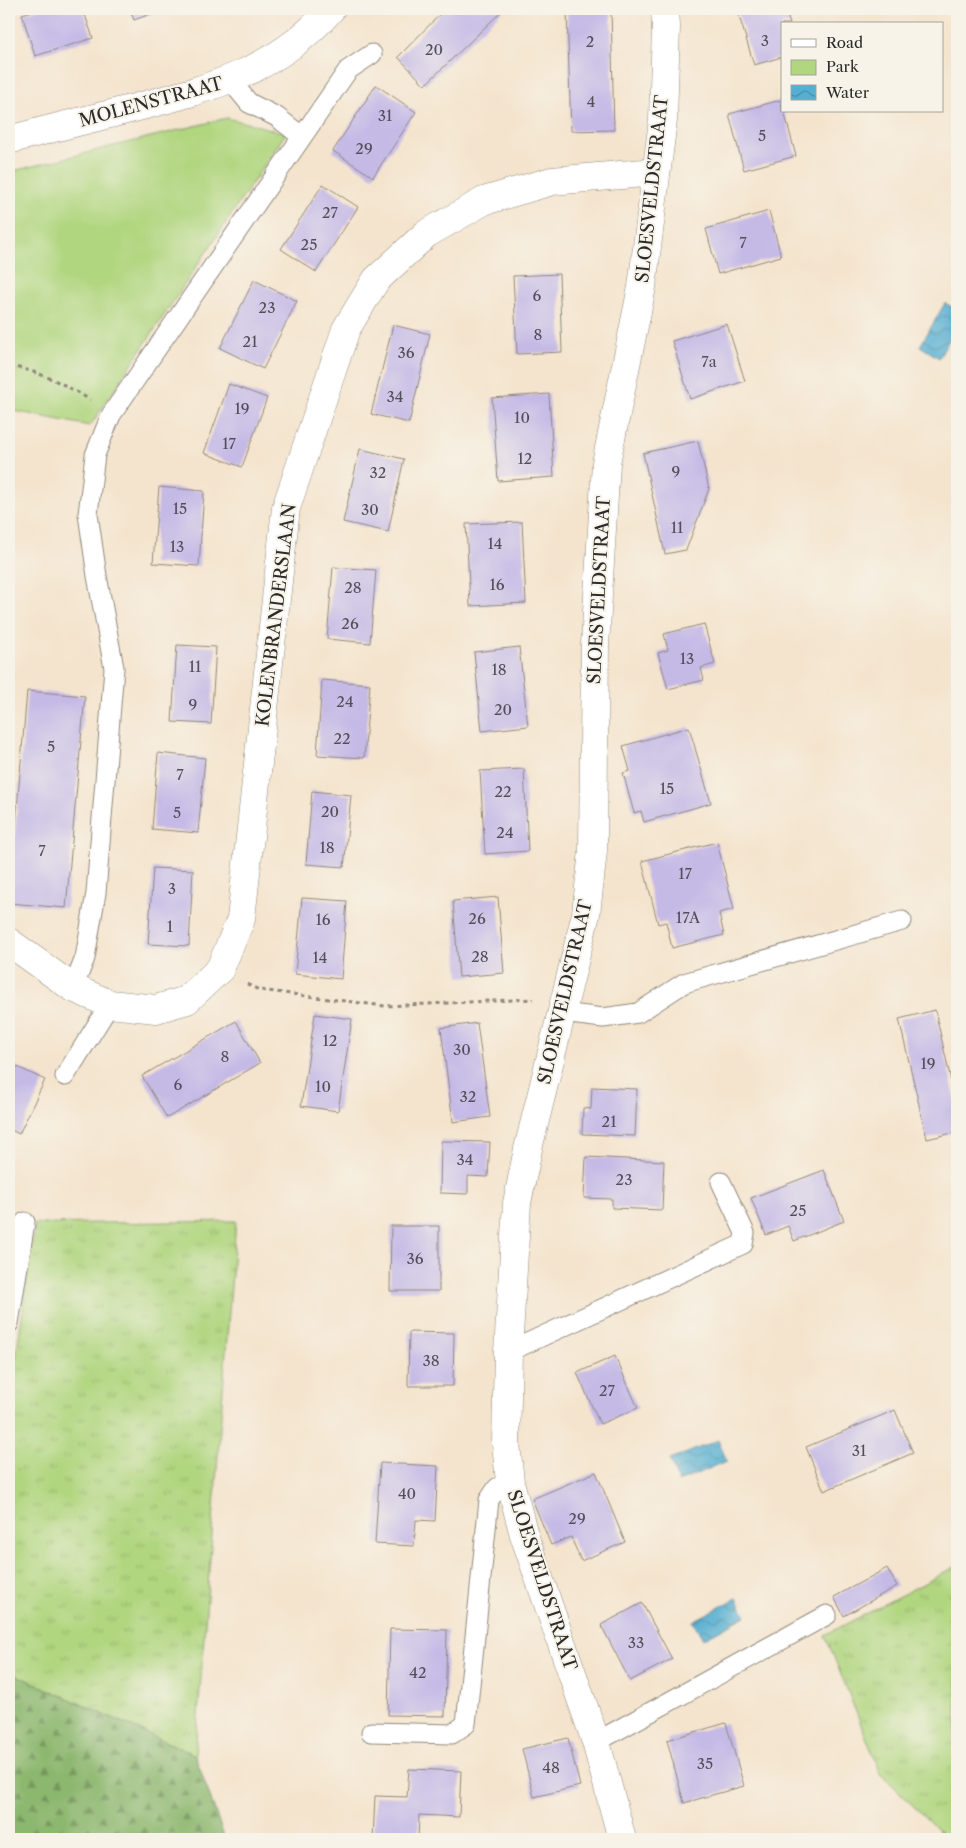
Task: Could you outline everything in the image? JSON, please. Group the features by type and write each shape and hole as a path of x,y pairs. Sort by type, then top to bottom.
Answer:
{"street":[{"name":"MOLENSTRAAT","path":"9,140 195,92 230,80 288,49 314,28 331,9"},
{"name":"SLOESVELDSTRAAT","path":"622,1839 596,1742 524,1535 510,1482 506,1443 508,1352 517,1203 528,1149 586,914 593,852 595,644 606,463 642,287 663,120 665,9"},
{"name":"KOLENBRANDERSLAAN","path":"9,942 73,988 110,1004 156,1009 187,1000 220,969 241,919 286,508 346,329 376,280 426,234 484,200 552,181 656,172"}],"lane":[{"path":"73,988 85,958 96,893 114,668 88,514 96,455 111,415 302,136 348,70 372,54"},
{"path":"230,80 248,103 277,117 302,136"},
{"path":"563,1008 603,1018 638,1012 684,983 902,920"},
{"path":"65,1076 110,1004"},
{"path":"508,1352 743,1244 745,1233 722,1182"},
{"path":"9,1323 25,1222"},
{"path":"371,1732 452,1734 466,1724 490,1500 498,1488 510,1482"},
{"path":"596,1742 827,1615"}],"path":[{"path":"9,366 26,369 66,384 111,415"},
{"path":"220,969 260,990 385,1006 546,998 563,1008"}],"green space":[{"path":"227,118 286,133 90,426 9,410 9,172"},
{"path":"236,1221 195,1755 9,1672 9,1406 35,1224"},
{"path":"957,1566 957,1839 947,1839 881,1774 825,1635"},
{"path":"9,1672 195,1755 225,1839 9,1839"}],"water":[{"path":"945,303 957,310 957,326 939,358 920,346"},
{"path":"718,1440 727,1461 678,1482 670,1460"},
{"path":"737,1598 746,1616 703,1639 693,1621"}],"building":[{"path":"39,9 83,9 93,38 35,56 22,14"},
{"path":"130,9 164,9 134,20"},
{"path":"445,9 504,9 425,85 398,57"},
{"path":"737,9 785,9 789,22 781,22 781,57 754,65"},
{"path":"611,10 614,130 571,131 567,11"},
{"path":"376,85 416,112 373,177 333,151"},
{"path":"781,100 781,112 784,112 796,156 744,170 729,114"},
{"path":"323,184 358,207 316,272 281,249"},
{"path":"769,211 781,256 718,274 706,229"},
{"path":"559,274 562,352 517,354 513,276"},
{"path":"254,280 297,301 263,369 220,348"},
{"path":"727,324 745,381 690,399 672,341"},
{"path":"393,325 430,334 409,423 371,414"},
{"path":"229,384 267,398 242,467 204,453"},
{"path":"549,394 554,477 498,481 492,398"},
{"path":"698,441 709,489 686,550 665,554 643,453"},
{"path":"360,449 404,459 388,532 343,522"},
{"path":"159,487 204,491 199,566 153,563"},
{"path":"522,522 526,603 470,606 466,524"},
{"path":"333,567 376,570 370,643 327,639"},
{"path":"704,624 715,664 701,668 704,680 668,689 658,653 668,650 664,634"},
{"path":"177,645 216,647 211,724 172,722"},
{"path":"519,647 528,726 482,731 474,652"},
{"path":"322,680 370,684 364,758 317,755"},
{"path":"27,691 85,696 66,908 9,903"},
{"path":"689,727 711,803 644,822 641,811 634,813 623,773 630,771 623,746"},
{"path":"158,753 205,758 198,833 152,829"},
{"path":"524,769 528,851 485,854 480,771"},
{"path":"312,791 351,795 344,867 306,864"},
{"path":"717,842 734,909 719,913 724,935 672,948 666,922 658,924 642,861"},
{"path":"153,868 193,870 189,946 148,944"},
{"path":"498,897 504,973 459,977 453,901"},
{"path":"302,898 347,901 341,979 295,974"},
{"path":"935,1010 957,1107 957,1132 927,1139 899,1019"},
{"path":"315,1014 352,1019 338,1111 301,1106"},
{"path":"236,1021 260,1063 167,1118 142,1076"},
{"path":"477,1023 490,1117 453,1122 441,1028"},
{"path":"9,1063 45,1080 19,1134 9,1129"},
{"path":"592,1087 637,1089 635,1136 582,1134 583,1108 591,1109"},
{"path":"441,1141 490,1142 488,1177 468,1176 468,1194 440,1193"},
{"path":"586,1157 664,1161 662,1210 612,1208 612,1199 584,1198"},
{"path":"824,1170 844,1221 794,1241 788,1226 766,1235 751,1198"},
{"path":"391,1226 439,1226 439,1291 390,1291"},
{"path":"409,1332 454,1333 453,1386 408,1386"},
{"path":"615,1356 638,1408 600,1424 577,1373"},
{"path":"895,1410 913,1453 824,1491 806,1447"},
{"path":"380,1463 438,1466 435,1521 416,1520 414,1546 375,1544"},
{"path":"596,1472 625,1542 581,1561 571,1537 551,1545 532,1499"},
{"path":"887,1568 897,1586 844,1616 834,1597"},
{"path":"642,1603 672,1659 630,1681 601,1625"},
{"path":"390,1629 447,1630 445,1716 388,1715"},
{"path":"726,1723 744,1786 684,1803 667,1740"},
{"path":"568,1738 580,1786 534,1797 522,1749"},
{"path":"409,1769 461,1771 459,1817 419,1815 418,1839 373,1839 375,1796 407,1797"}]}
